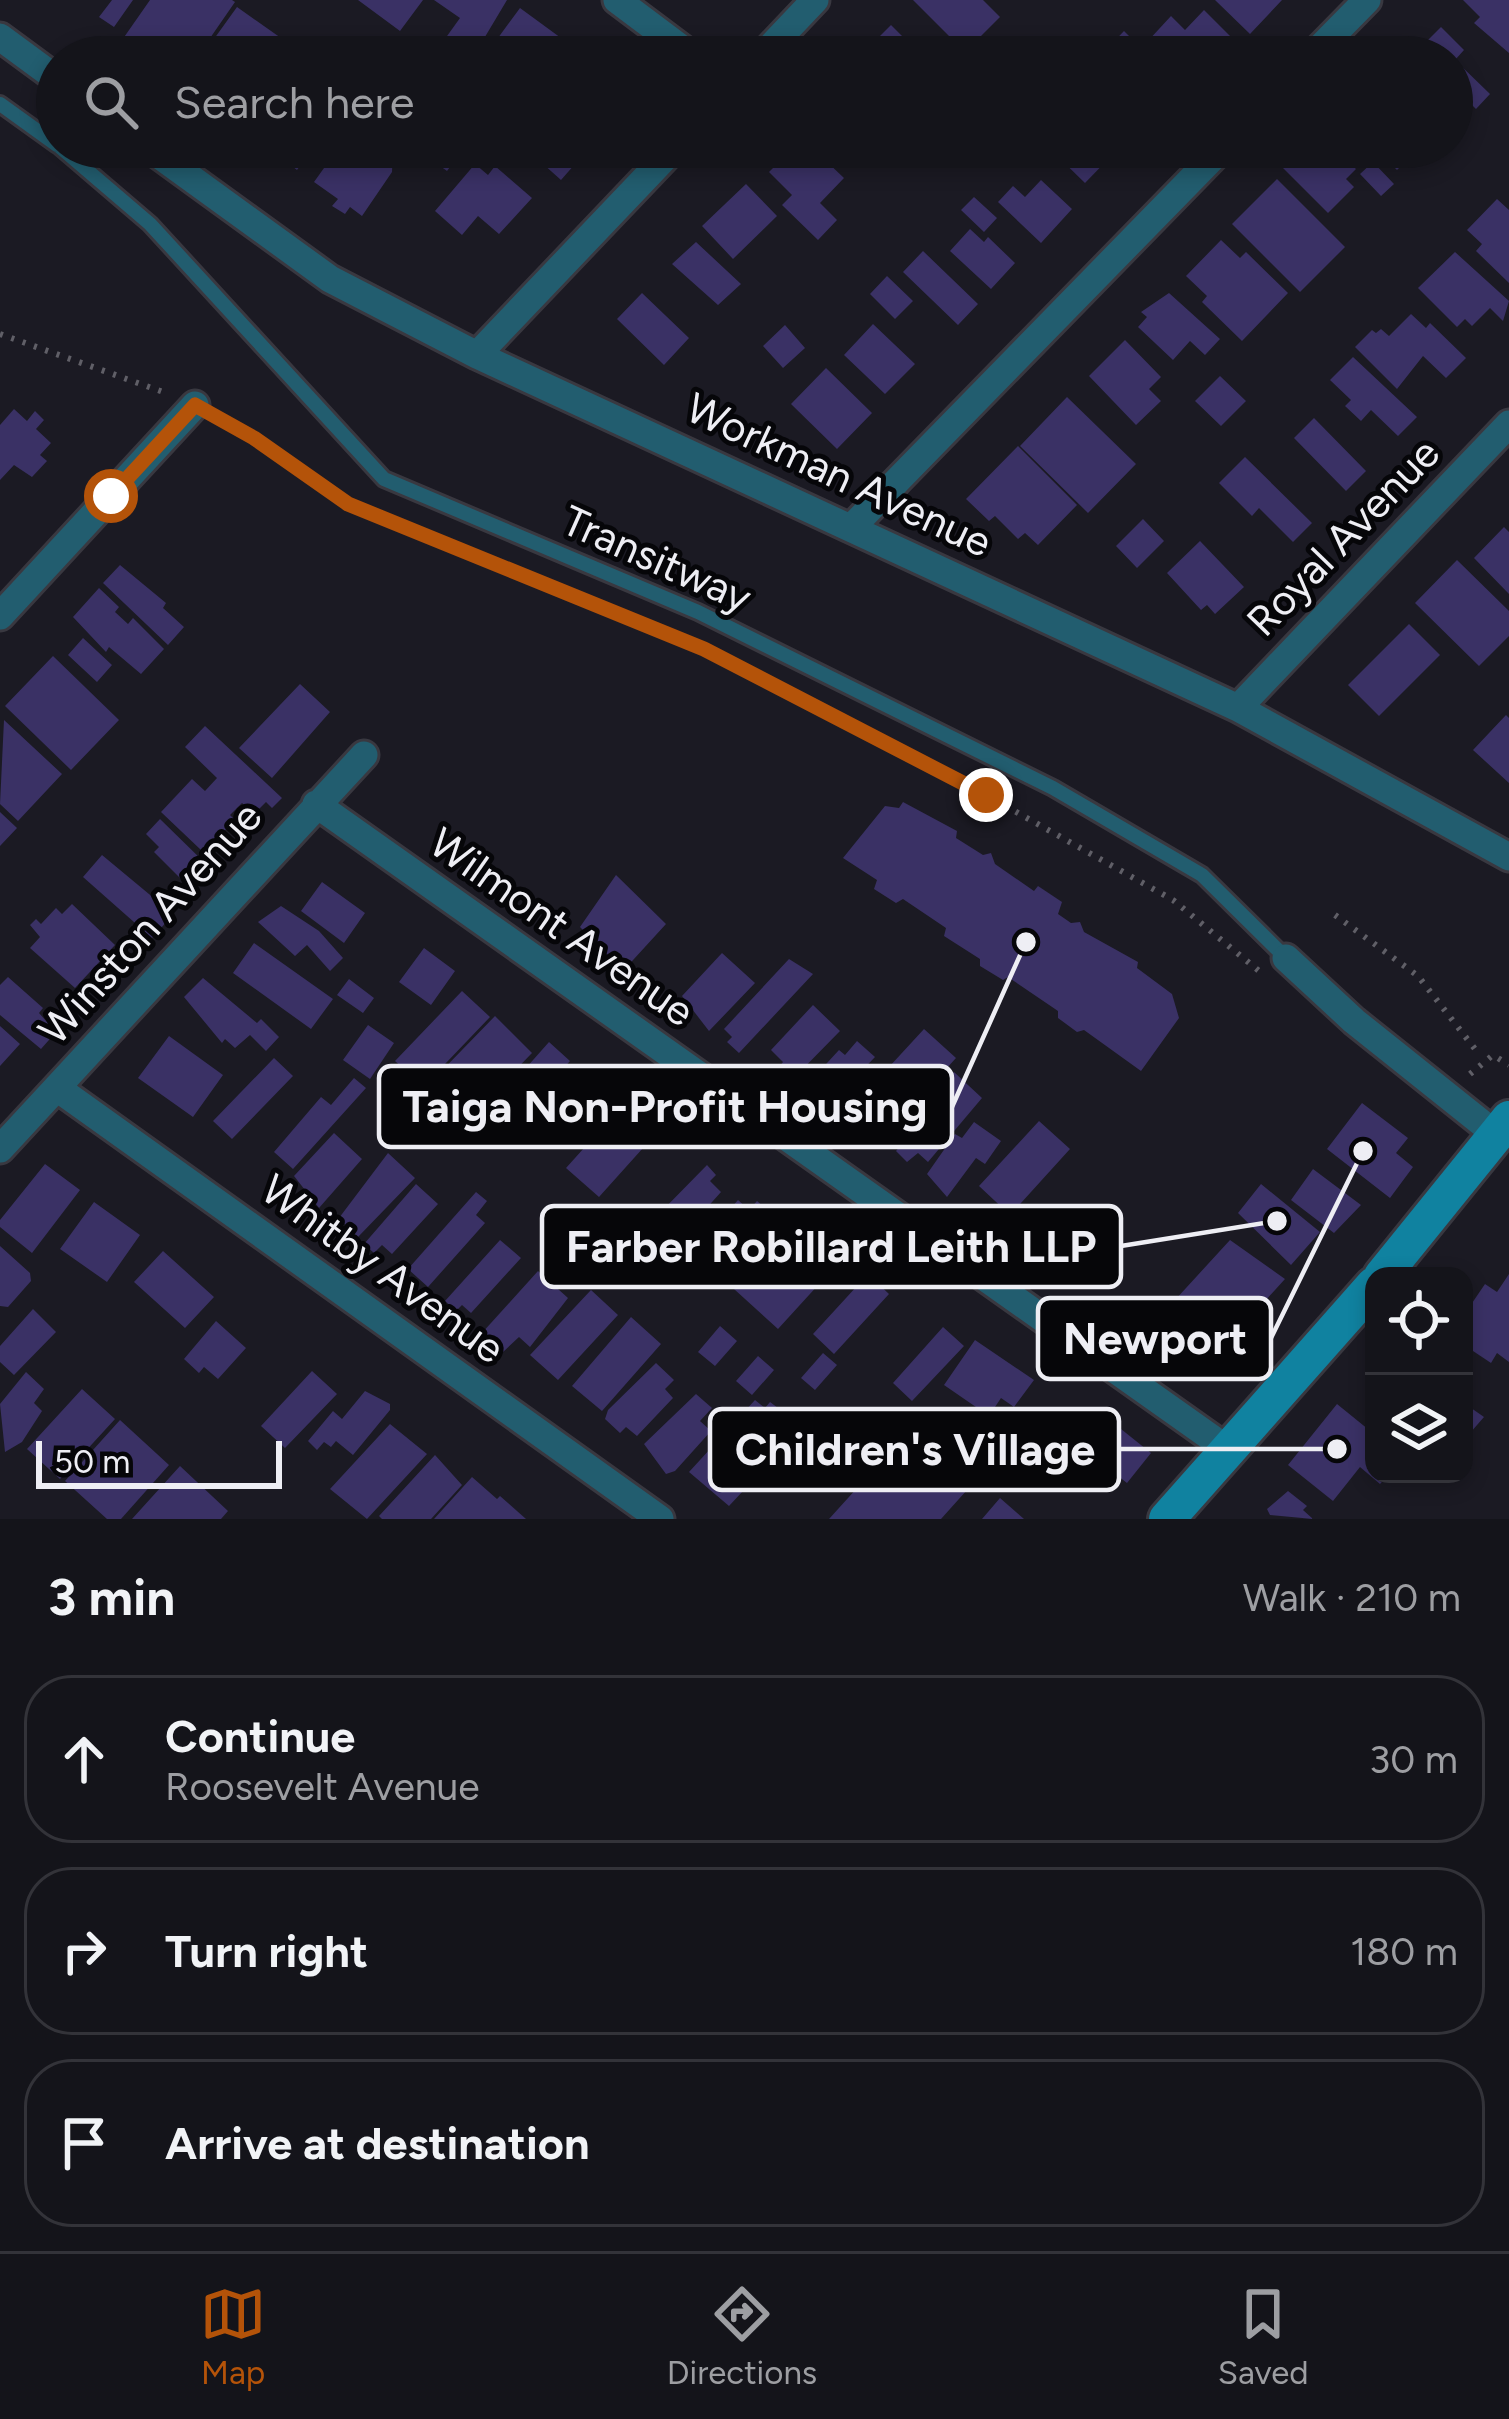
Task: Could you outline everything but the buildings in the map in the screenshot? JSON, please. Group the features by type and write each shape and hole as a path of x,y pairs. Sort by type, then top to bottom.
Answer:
{"main road":[{"path":"1390,1267 1505,1133"},
{"path":"1167,1519 1365,1295"}],"street":[{"path":"617,0 666,36"},
{"path":"781,36 814,0"},
{"path":"1332,36 1367,0"},
{"path":"0,37 36,64"},
{"name":"Workman Avenue","path":"177,168 330,279 477,355 1238,708 1509,857"},
{"path":"477,355 655,168"},
{"path":"854,526 1203,168"},
{"path":"0,616 195,405"},
{"name":"Royal Avenue","path":"1238,708 1509,424"},
{"name":"Winston Avenue","path":"0,1149 364,755"},
{"name":"Wilmont Avenue","path":"316,804 1230,1450"},
{"path":"1286,958 1354,1021 1505,1133"},
{"name":"Whitby Avenue","path":"57,1088 660,1519"}],"lane":[{"name":"Transitway","path":"0,104 36,130"},
{"name":"Transitway","path":"84,168 150,224 375,470 397,485 698,612 1052,788 1202,875 1286,958"}],"path":[{"path":"0,334 195,405 254,438 348,504 704,649 986,795 1173,900 1219,932 1267,979"},
{"path":"1335,915 1418,976 1475,1049"},
{"path":"1476,1064 1493,1055 1509,1066"}],"place":[{"name":"Taiga Non-Profit Housing","path":"1026,942"},
{"name":"Newport","path":"1363,1151"},
{"name":"Farber Robillard Leith LLP","path":"1277,1221"},
{"name":"Children's Village","path":"1337,1449"}],"route":[{"path":"111,496 195,405 254,438 314,485 348,504 704,649 986,795"}]}
